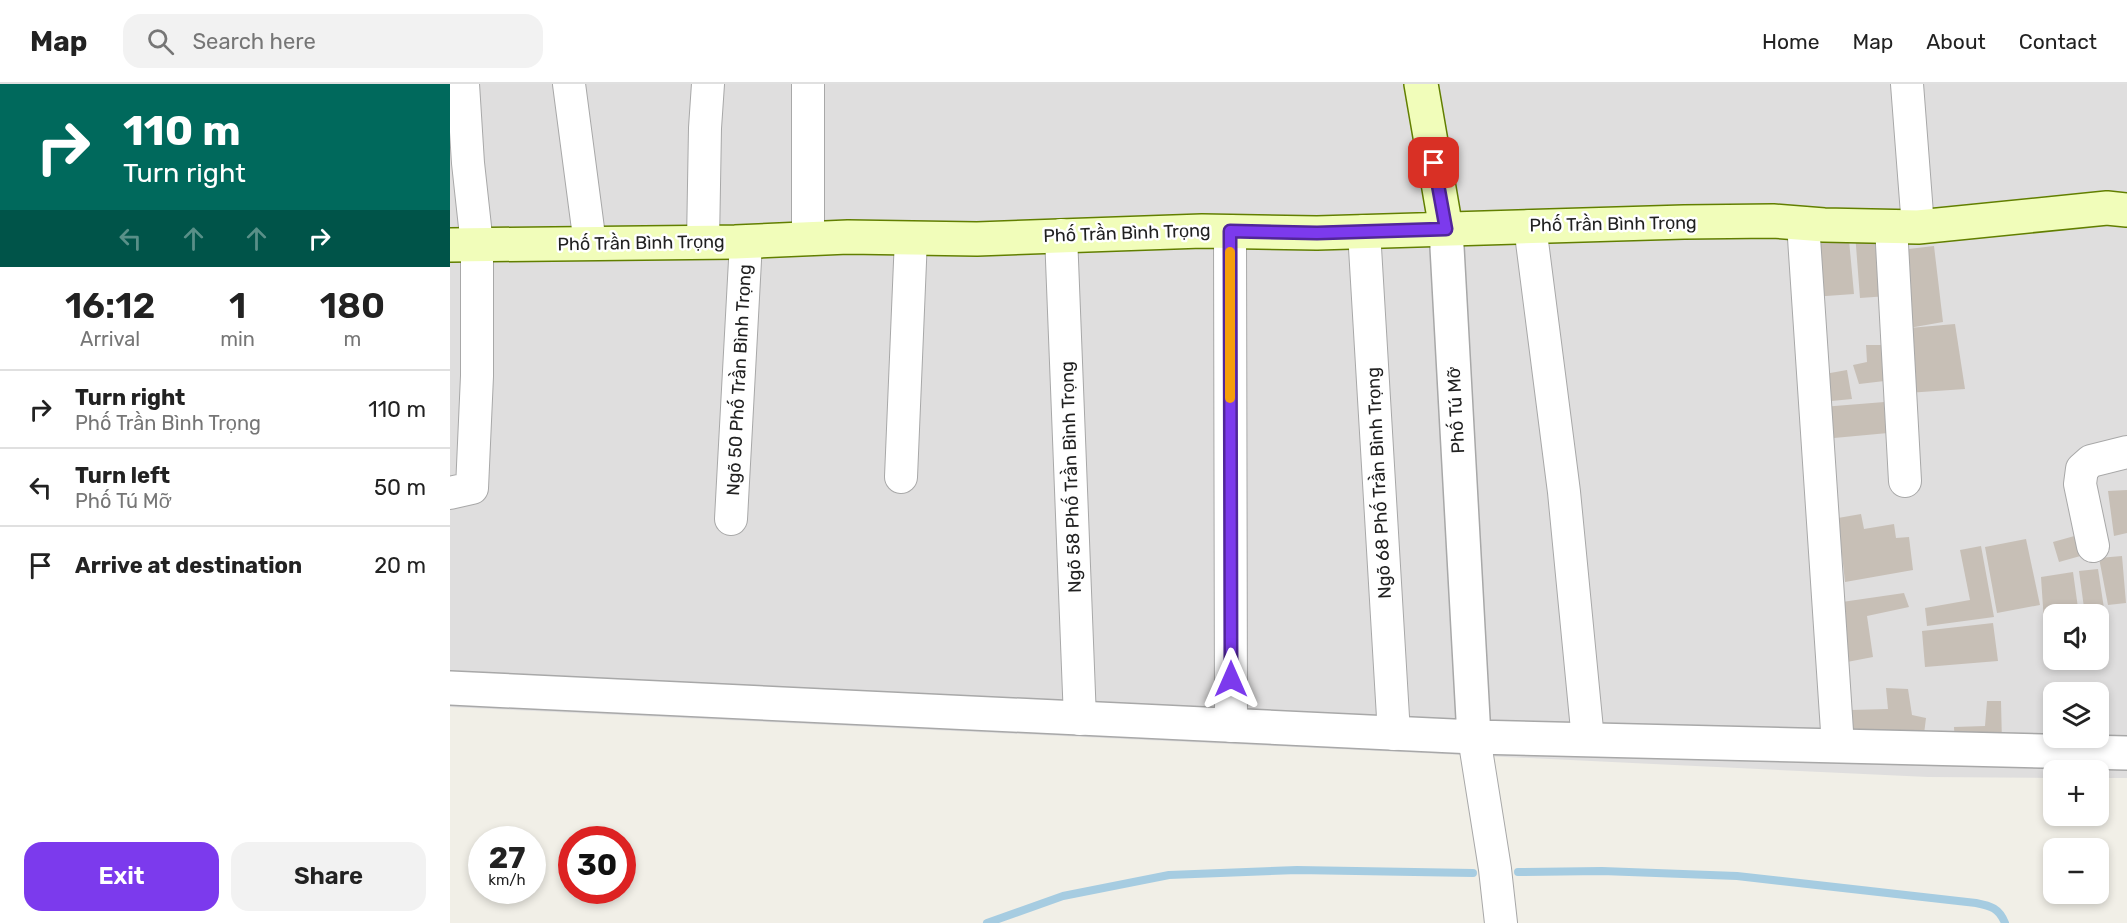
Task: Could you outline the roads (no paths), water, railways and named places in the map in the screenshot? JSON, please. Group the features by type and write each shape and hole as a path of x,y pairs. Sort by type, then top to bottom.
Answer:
{"main road":[{"name":"Phố Tú Mỡ","path":"1421,84 1446,229"},
{"name":"Phố Trần Bình Trọng","path":"463,245 703,243 808,239 976,239 1230,231 1317,233 1684,222 1773,221 1904,227 2107,208 2127,210"}],"street":[{"path":"450,493 472,488 477,376 463,245 463,84"},
{"path":"569,84 590,244"},
{"path":"703,243 708,84"},
{"path":"808,84 808,239"},
{"path":"1905,481 1904,227 1907,84"},
{"path":"1803,223 1838,746"},
{"path":"1530,226 1564,492 1588,740"},
{"name":"Phố Tú Mỡ","path":"1446,229 1474,737"},
{"path":"1230,231 1231,726"},
{"name":"Ngõ 68 Phố Trần Bình Trọng","path":"1364,231 1394,734"},
{"name":"Ngõ 58 Phố Trần Bình Trọng","path":"1062,235 1080,720"},
{"path":"901,477 911,238"},
{"name":"Ngõ 50 Phố Trần Bình Trọng","path":"731,519 746,242"},
{"path":"2093,546 2080,484 2082,469 2091,461 2127,452"},
{"path":"450,688 1394,734 2127,753"},
{"path":"1474,737 1495,869 1501,923"}],"waterway":[{"path":"987,923 1063,896 1169,875 1297,870 1473,873"},
{"path":"1518,872 1602,871 1737,876 1976,903 1994,908 2005,923"}]}
